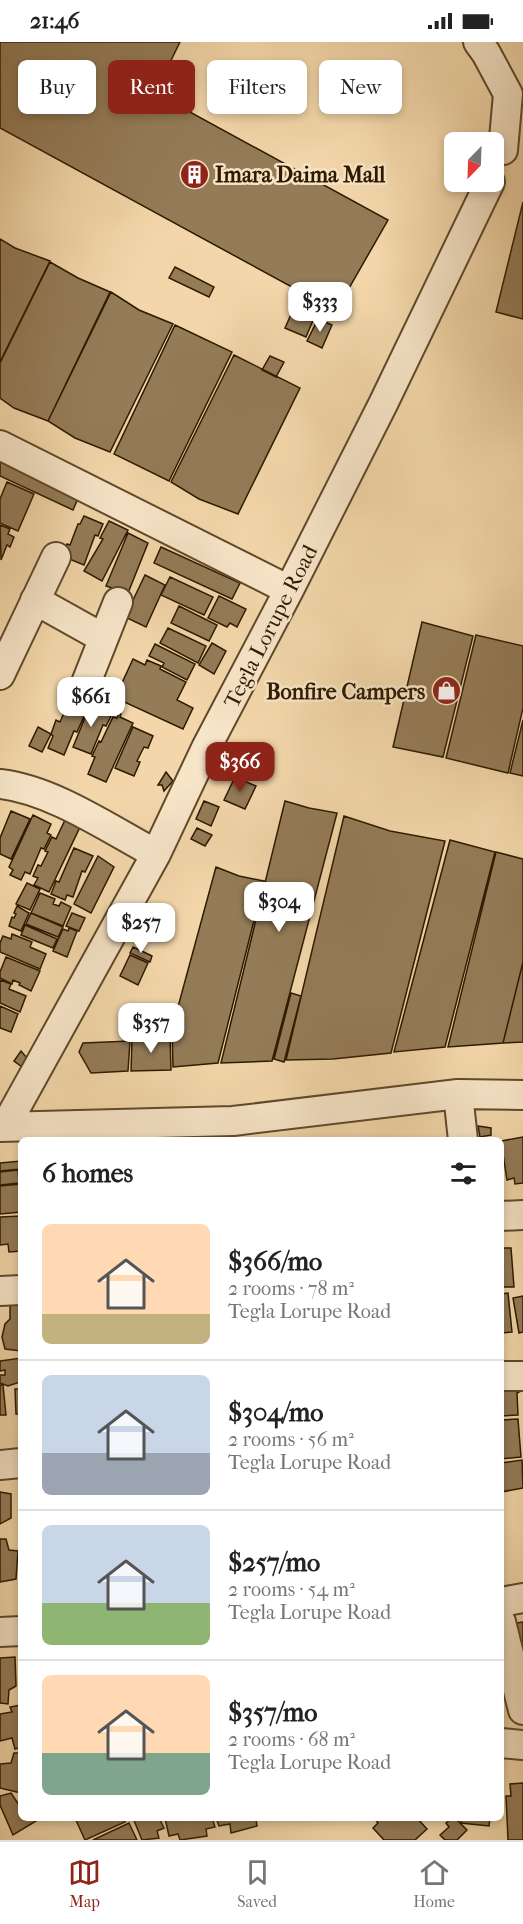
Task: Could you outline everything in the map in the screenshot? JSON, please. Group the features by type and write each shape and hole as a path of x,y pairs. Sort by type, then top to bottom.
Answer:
{"street":[{"path":"478,42 508,93 502,132"},
{"path":"504,151 523,116"},
{"name":"Tegla Lorupe Road","path":"2,1127 156,854 206,748 383,404 485,192"},
{"path":"0,445 289,590"},
{"path":"0,675 56,557"},
{"path":"36,600 104,638"},
{"path":"84,688 118,602"},
{"path":"0,784 19,786 44,794 156,854"},
{"path":"458,1094 463,1137"},
{"path":"2,1127 233,1121 458,1094 523,1095"},
{"path":"504,1216 523,1215"},
{"path":"0,1291 18,1290"},
{"path":"504,1376 523,1376"},
{"path":"0,1465 18,1463"},
{"path":"504,1601 523,1598"},
{"path":"0,1632 18,1631"},
{"path":"504,1634 523,1710"},
{"path":"504,1743 523,1745"}],"building":[{"name":"Imara Daima Mall","path":"0,42 180,42 171,60 108,60 108,114 194,114 388,220 336,311 0,128"},
{"path":"523,202 523,319 496,312"},
{"path":"0,239 15,248 50,261 0,362"},
{"path":"50,262 110,292 48,421 14,408 0,398 0,363"},
{"path":"175,267 214,287 209,297 169,278"},
{"path":"111,292 139,310 173,324 110,452 75,438 48,421"},
{"path":"293,310 314,318 306,337 285,328"},
{"path":"318,319 332,325 322,348 307,341"},
{"path":"175,325 232,352 169,481 114,454"},
{"path":"234,355 300,388 238,514 199,499 171,482"},
{"path":"270,356 284,362 276,377 262,370"},
{"path":"0,459 79,496 73,510 0,476"},
{"path":"7,482 34,494 18,531 0,523 0,499"},
{"path":"84,516 103,524 98,536 95,535 84,565 62,556"},
{"path":"109,521 128,530 102,581 84,571 103,539 100,538"},
{"path":"0,525 10,529 8,534 14,537 10,547 7,545 1,560"},
{"path":"128,533 148,543 128,593 106,586"},
{"path":"161,547 240,583 232,599 154,563"},
{"path":"145,575 165,585 146,627 125,617"},
{"path":"170,577 213,597 204,615 161,595"},
{"path":"219,596 246,609 237,627 230,623 227,627 208,618"},
{"path":"179,606 217,625 209,641 171,623"},
{"path":"422,622 473,636 443,757 393,747"},
{"path":"168,628 206,646 198,663 160,643"},
{"path":"476,635 523,646 523,708 508,773 446,758"},
{"path":"212,643 226,651 214,674 199,665"},
{"path":"155,644 195,664 187,680 162,667 164,663 149,656"},
{"path":"133,659 145,665 147,660 161,666 160,669 186,682 177,700 193,708 183,729 109,695 115,682 121,685"},
{"path":"69,694 90,703 64,755 48,748 56,720 60,722"},
{"path":"91,703 107,710 105,713 111,716 106,726 103,725 91,754 73,747"},
{"path":"119,713 120,717 133,723 106,782 88,774 95,757 92,756 99,741 101,742 113,717 117,718"},
{"path":"523,720 523,776 510,773"},
{"path":"38,727 51,734 42,752 29,746"},
{"path":"133,727 153,736 148,748 144,747 137,761 140,762 134,776 115,768"},
{"path":"166,772 173,781 164,791 162,785 158,785"},
{"path":"235,777 256,786 245,809 224,800"},
{"path":"204,801 219,807 211,826 196,819"},
{"path":"285,801 337,813 272,1061 221,1063"},
{"path":"11,811 30,819 11,859 0,854 0,838"},
{"path":"33,815 51,824 47,833 51,835 44,849 41,848 30,874 25,872 21,880 10,875 13,870 9,867"},
{"path":"344,816 390,831 445,841 391,1053 333,1059 286,1060"},
{"path":"65,820 80,827 49,892 34,885 38,878 33,876 48,852 45,851 52,837 56,839"},
{"path":"197,828 212,835 205,846 191,839"},
{"path":"450,840 495,852 445,1047 394,1052"},
{"path":"74,848 93,856 85,872 82,871 73,897 67,895 65,900 51,894"},
{"path":"496,852 523,859 523,962 503,1043 448,1047"},
{"path":"98,856 114,867 91,913 74,904"},
{"path":"216,867 239,876 264,881 218,1063 173,1067 172,1029"},
{"path":"27,883 40,889 30,910 16,904"},
{"path":"40,893 55,899 53,904 59,906 61,902 71,907 63,926 31,913"},
{"path":"17,906 29,913 21,931 9,926 12,917 14,918 16,914 14,913"},
{"path":"31,913 63,927 58,937 26,924"},
{"path":"72,913 85,918 79,931 66,926"},
{"path":"25,925 57,939 53,948 21,935"},
{"path":"69,928 77,931 67,957 53,951 63,929 68,931"},
{"path":"12,934 32,942 30,947 46,954 40,969 0,952 3,936 11,939"},
{"path":"133,947 152,956 150,962 130,953"},
{"path":"130,955 148,963 138,985 120,976"},
{"path":"6,957 40,971 31,991 13,980 12,984 0,978"},
{"path":"523,962 523,1042 503,1043"},
{"path":"0,980 11,984 9,989 26,996 20,1012 0,1003"},
{"path":"291,993 301,996 284,1062 274,1059"},
{"path":"0,1006 18,1014 11,1032 0,1028"},
{"path":"170,1037 171,1070 131,1071 132,1039"},
{"path":"130,1041 128,1071 91,1073 79,1052 83,1043"},
{"path":"21,1051 27,1058 22,1067 14,1061"},
{"path":"478,1126 491,1128 491,1135 480,1137"},
{"path":"523,1137 523,1183 515,1184 514,1178 507,1180 504,1140"},
{"path":"18,1161 18,1169 0,1171 0,1163"},
{"path":"18,1170 18,1183 0,1185 0,1172"},
{"path":"18,1184 18,1212 0,1214 0,1186"},
{"path":"18,1216 18,1251 9,1252 8,1244 0,1245 0,1217"},
{"path":"504,1248 511,1248 514,1287 504,1287"},
{"path":"508,1293 512,1332 504,1333 504,1294"},
{"path":"523,1296 523,1332 519,1333 513,1298"},
{"path":"10,1301 18,1301 18,1351 5,1349 2,1337 5,1324 10,1319"},
{"path":"18,1358 18,1383 8,1386 0,1383 0,1375 5,1375 5,1370 0,1371 0,1361"},
{"path":"0,1385 3,1385 6,1415 0,1415"},
{"path":"520,1385 521,1391 517,1393 518,1415 504,1416 504,1386"},
{"path":"15,1389 18,1389 18,1414 16,1414"},
{"path":"518,1419 521,1457 504,1459 504,1420"},
{"path":"522,1460 523,1488 504,1491 504,1463"},
{"path":"0,1492 11,1494 11,1518 0,1524"},
{"path":"0,1539 6,1539 9,1550 18,1551 16,1579 0,1582"},
{"path":"523,1622 523,1658 517,1642 517,1623"},
{"path":"15,1657 16,1686 9,1690 8,1704 0,1703 0,1658"},
{"path":"18,1706 18,1748 15,1749 12,1738 0,1741 0,1714 12,1712 10,1707"},
{"path":"14,1753 18,1753 18,1792 0,1788 0,1764 11,1763"},
{"path":"523,1783 523,1840 508,1840 506,1796 511,1796 510,1784"},
{"path":"11,1793 18,1804 18,1821 36,1821 13,1835 0,1805 0,1796"},
{"path":"76,1821 125,1822 85,1840"},
{"path":"134,1821 160,1821 164,1828 157,1831 159,1838 142,1840"},
{"path":"166,1821 213,1821 215,1827 206,1829 207,1836 180,1840 178,1834 169,1836"},
{"path":"217,1821 256,1821 257,1826 231,1833 230,1824 219,1826"},
{"path":"376,1821 420,1821 427,1829 415,1840 384,1840 373,1828 378,1823"},
{"path":"458,1821 467,1830 457,1840 445,1840 440,1835 449,1827 446,1823"},
{"path":"461,1821 490,1821 489,1826 461,1823"},
{"path":"129,1823 137,1840 93,1840"}],"place":[{"name":"Imara Daima Mall","path":"194,174"},
{"name":"Bonfire Campers","path":"446,691"}]}
